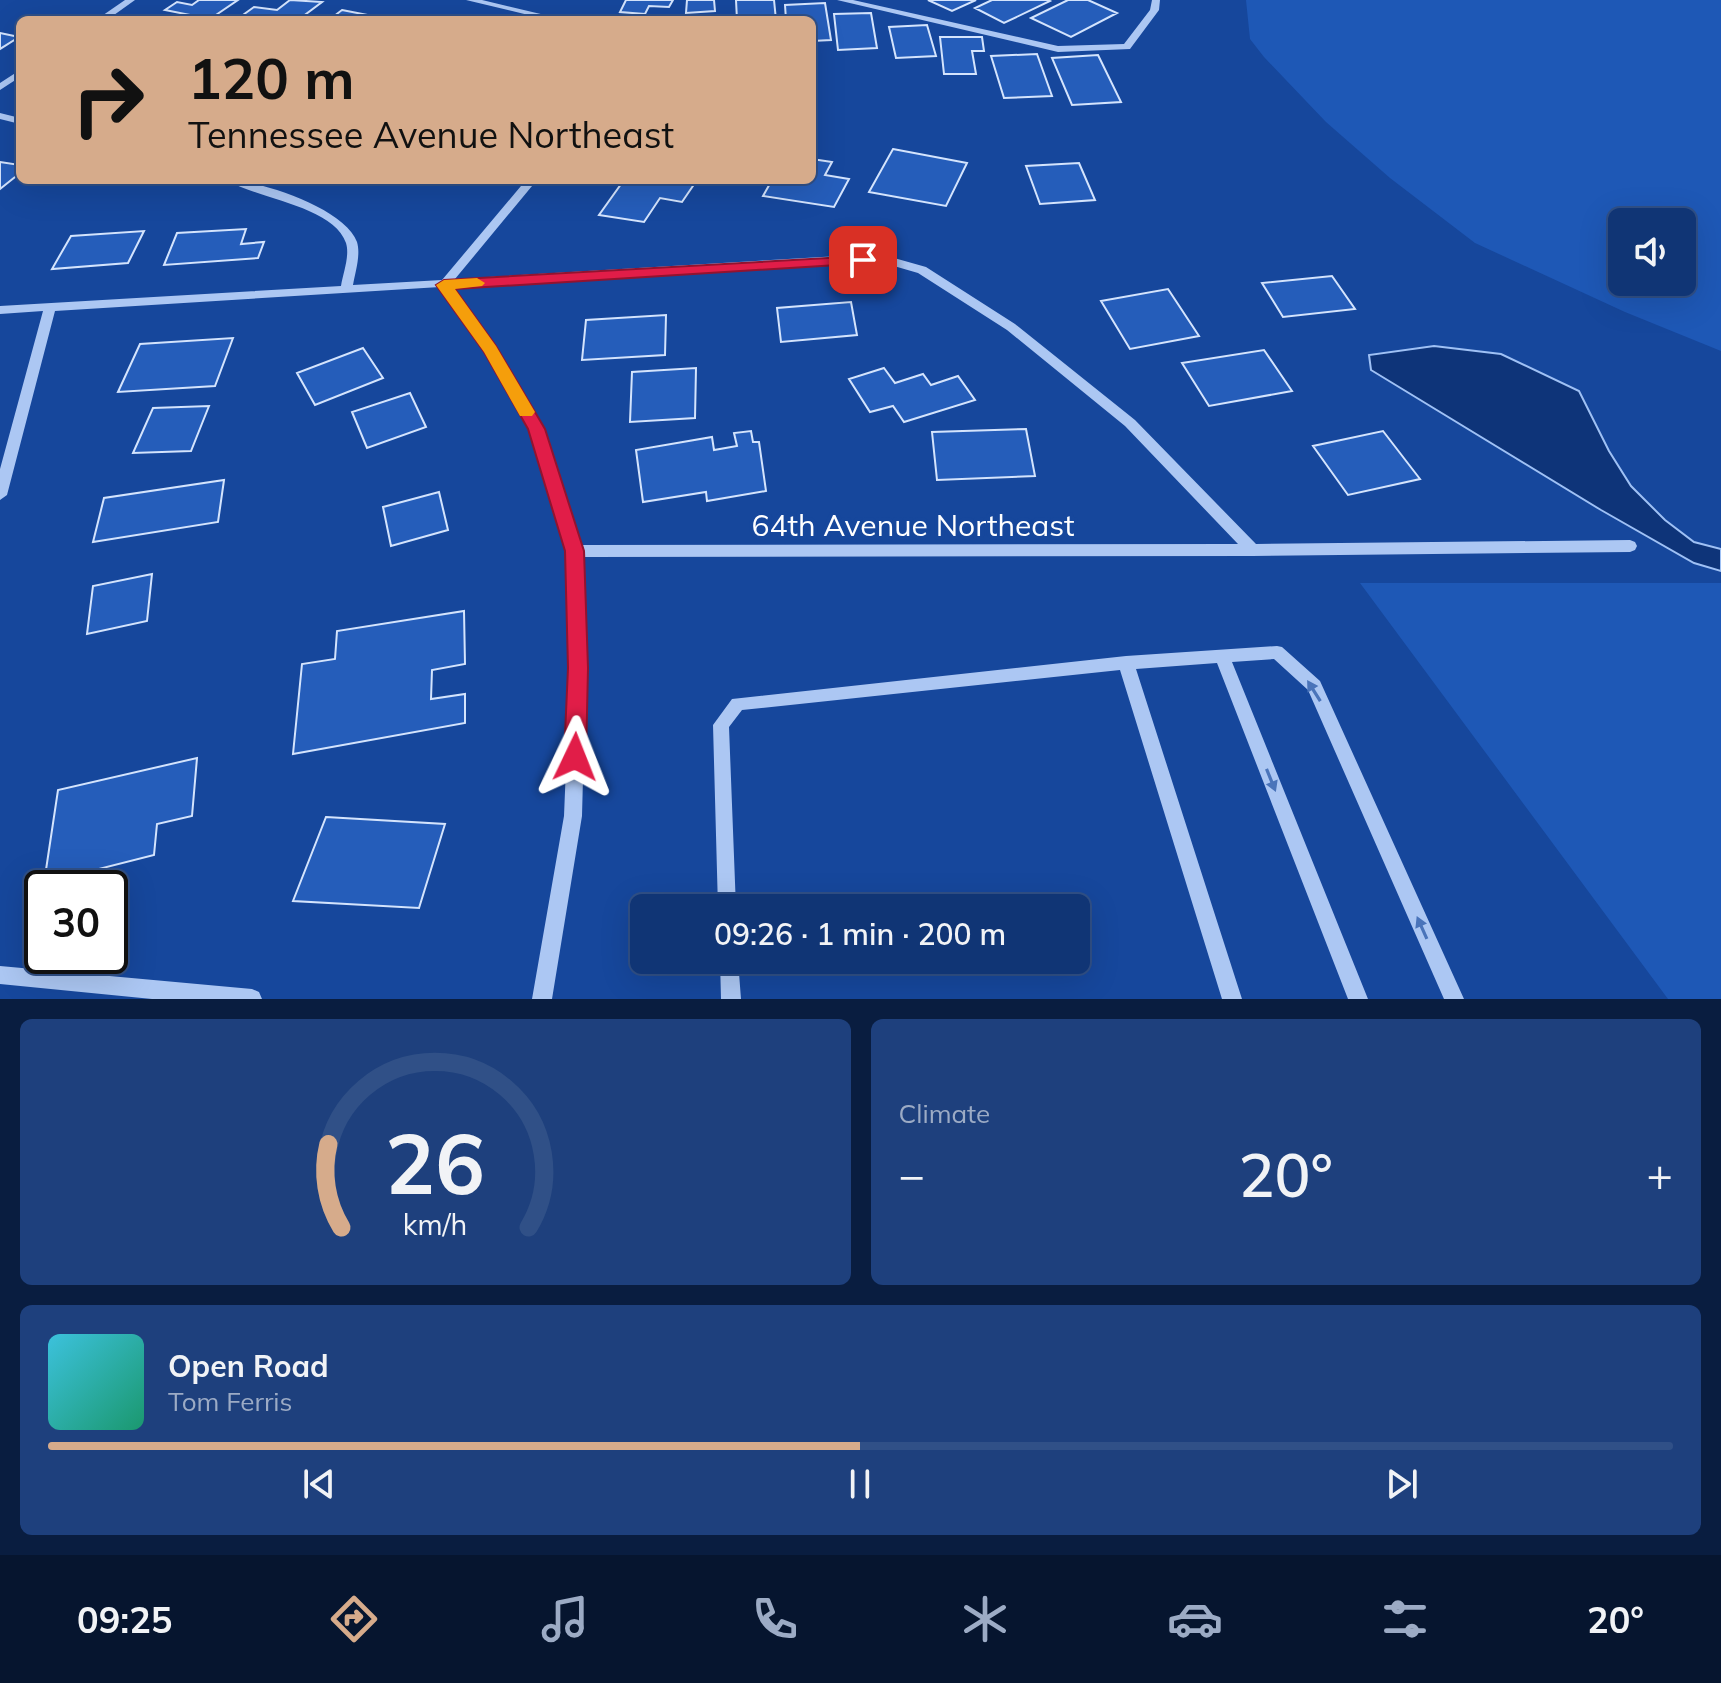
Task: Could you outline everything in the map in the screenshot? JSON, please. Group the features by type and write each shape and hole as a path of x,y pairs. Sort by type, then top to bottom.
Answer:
{"street":[{"path":"107,16 131,0"},
{"path":"470,0 543,16"},
{"path":"841,0 1058,49 1127,47 1154,10 1156,0"},
{"path":"244,184 284,197 340,225 352,243 346,290"},
{"path":"444,285 529,184"},
{"path":"0,310 823,261 887,260 922,270 1011,327 1119,413 1252,550"},
{"path":"444,285 491,350 537,429 575,551 578,668 573,816 542,999"},
{"path":"0,495 50,307"},
{"name":"64th Avenue Northeast","path":"575,551 1630,546"},
{"path":"727,894 721,725 738,704 1126,663 1277,652 1314,686 1454,999"},
{"path":"1222,655 1358,999"},
{"path":"1126,663 1232,999"},
{"path":"730,974 731,999"},
{"path":"0,975 252,999"}],"shaded area":[{"path":"1246,0 1721,0 1721,351 1625,312 1475,243 1390,178 1326,122 1250,39"},
{"path":"1434,346 1501,354 1579,391 1609,451 1631,486 1665,520 1694,542 1721,549 1721,571 1694,563 1601,510 1371,370 1369,355"},
{"path":"1360,583 1721,583 1721,999 1668,999"}],"building":[{"path":"199,0 238,0 214,16 165,10 177,2 192,5"},
{"path":"290,0 322,2 303,16 242,16 254,7 277,10"},
{"path":"626,0 673,0 669,7 649,6 645,14 620,12"},
{"path":"687,0 714,0 715,11 686,13"},
{"path":"736,0 774,0 776,16 737,16"},
{"path":"928,0 976,0 952,11"},
{"path":"992,0 1050,1 1004,23 975,8"},
{"path":"1068,0 1088,0 1117,13 1071,37 1031,18"},
{"path":"825,3 831,40 816,41 816,16 786,16 785,5"},
{"path":"342,10 373,16 334,16"},
{"path":"871,13 877,48 838,50 834,14"},
{"path":"927,25 936,56 896,58 889,27"},
{"path":"0,33 16,36 16,39 0,49"},
{"path":"940,37 982,37 984,51 972,51 976,74 944,74"},
{"path":"1037,54 1052,96 1004,98 991,56"},
{"path":"1098,55 1121,102 1072,105 1052,58"},
{"path":"893,149 967,163 946,206 869,192"},
{"path":"816,160 832,162 825,175 849,179 834,207 763,196 770,184 816,184"},
{"path":"0,162 16,164 16,176 0,189"},
{"path":"1079,163 1095,200 1040,204 1026,166"},
{"path":"621,184 694,184 682,202 660,198 644,222 599,215"},
{"path":"246,229 241,244 264,242 258,258 164,265 177,233"},
{"path":"144,231 128,263 52,269 71,236"},
{"path":"1332,276 1355,309 1283,317 1262,283"},
{"path":"1168,289 1199,336 1130,349 1101,301"},
{"path":"851,302 857,335 781,342 777,308"},
{"path":"666,315 665,355 582,360 586,320"},
{"path":"233,338 215,386 118,392 140,344"},
{"path":"363,348 383,378 315,405 297,373"},
{"path":"1264,350 1292,391 1209,406 1182,363"},
{"path":"696,368 695,418 630,422 632,372"},
{"path":"884,368 895,383 923,374 931,385 958,376 975,400 904,422 893,406 870,412 849,379"},
{"path":"410,393 426,427 367,448 352,412"},
{"path":"209,406 191,451 133,453 153,408"},
{"path":"1026,429 1035,476 937,480 932,432"},
{"path":"751,431 753,442 759,442 766,491 707,501 706,492 643,502 636,450 712,437 714,450 737,446 734,433"},
{"path":"1383,431 1420,479 1348,495 1313,446"},
{"path":"224,480 218,522 93,542 104,498"},
{"path":"439,492 448,530 391,546 383,507"},
{"path":"152,574 147,621 87,634 93,586"},
{"path":"464,611 465,664 432,670 431,699 465,694 465,723 293,754 302,664 335,659 337,631"},
{"path":"197,758 192,816 157,824 154,855 95,870 46,870 58,790"},
{"path":"326,817 445,824 419,908 293,901"}],"slow traffic":[{"path":"477,283 444,285 491,350 526,412"}],"route":[{"path":"575,757 578,668 575,551 537,429 491,350 444,285 863,260"}]}
